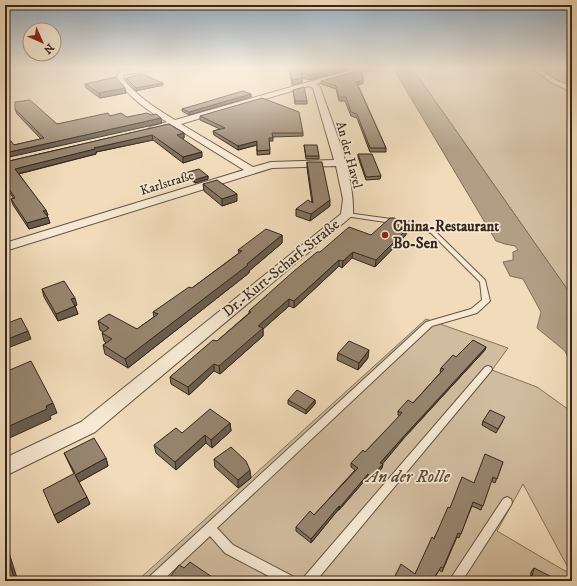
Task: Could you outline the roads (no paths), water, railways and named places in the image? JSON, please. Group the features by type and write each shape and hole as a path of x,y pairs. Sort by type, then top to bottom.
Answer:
{"street":[{"path":"134,95 146,106 252,171"},
{"path":"145,131 271,95"},
{"name":"An der Havel","path":"319,95 340,163 348,199 347,215"},
{"name":"Karlstraße","path":"5,246 271,165 340,163"},
{"name":"Dr.-Kurt-Scharf-Straße","path":"5,467 88,427 347,215"}],"lane":[{"name":"Dr.-Kurt-Scharf-Straße","path":"153,581 429,324 474,311 486,301 483,281 433,232 413,224 347,215"},
{"path":"308,581 488,369"},
{"path":"455,581 507,502"},
{"path":"210,528 229,549 290,581"}],"place":[{"name":"China-Restaurant Bo-Sen","path":"385,235"}],"park label":[{"name":"An der Rolle","path":"408,477"}]}
